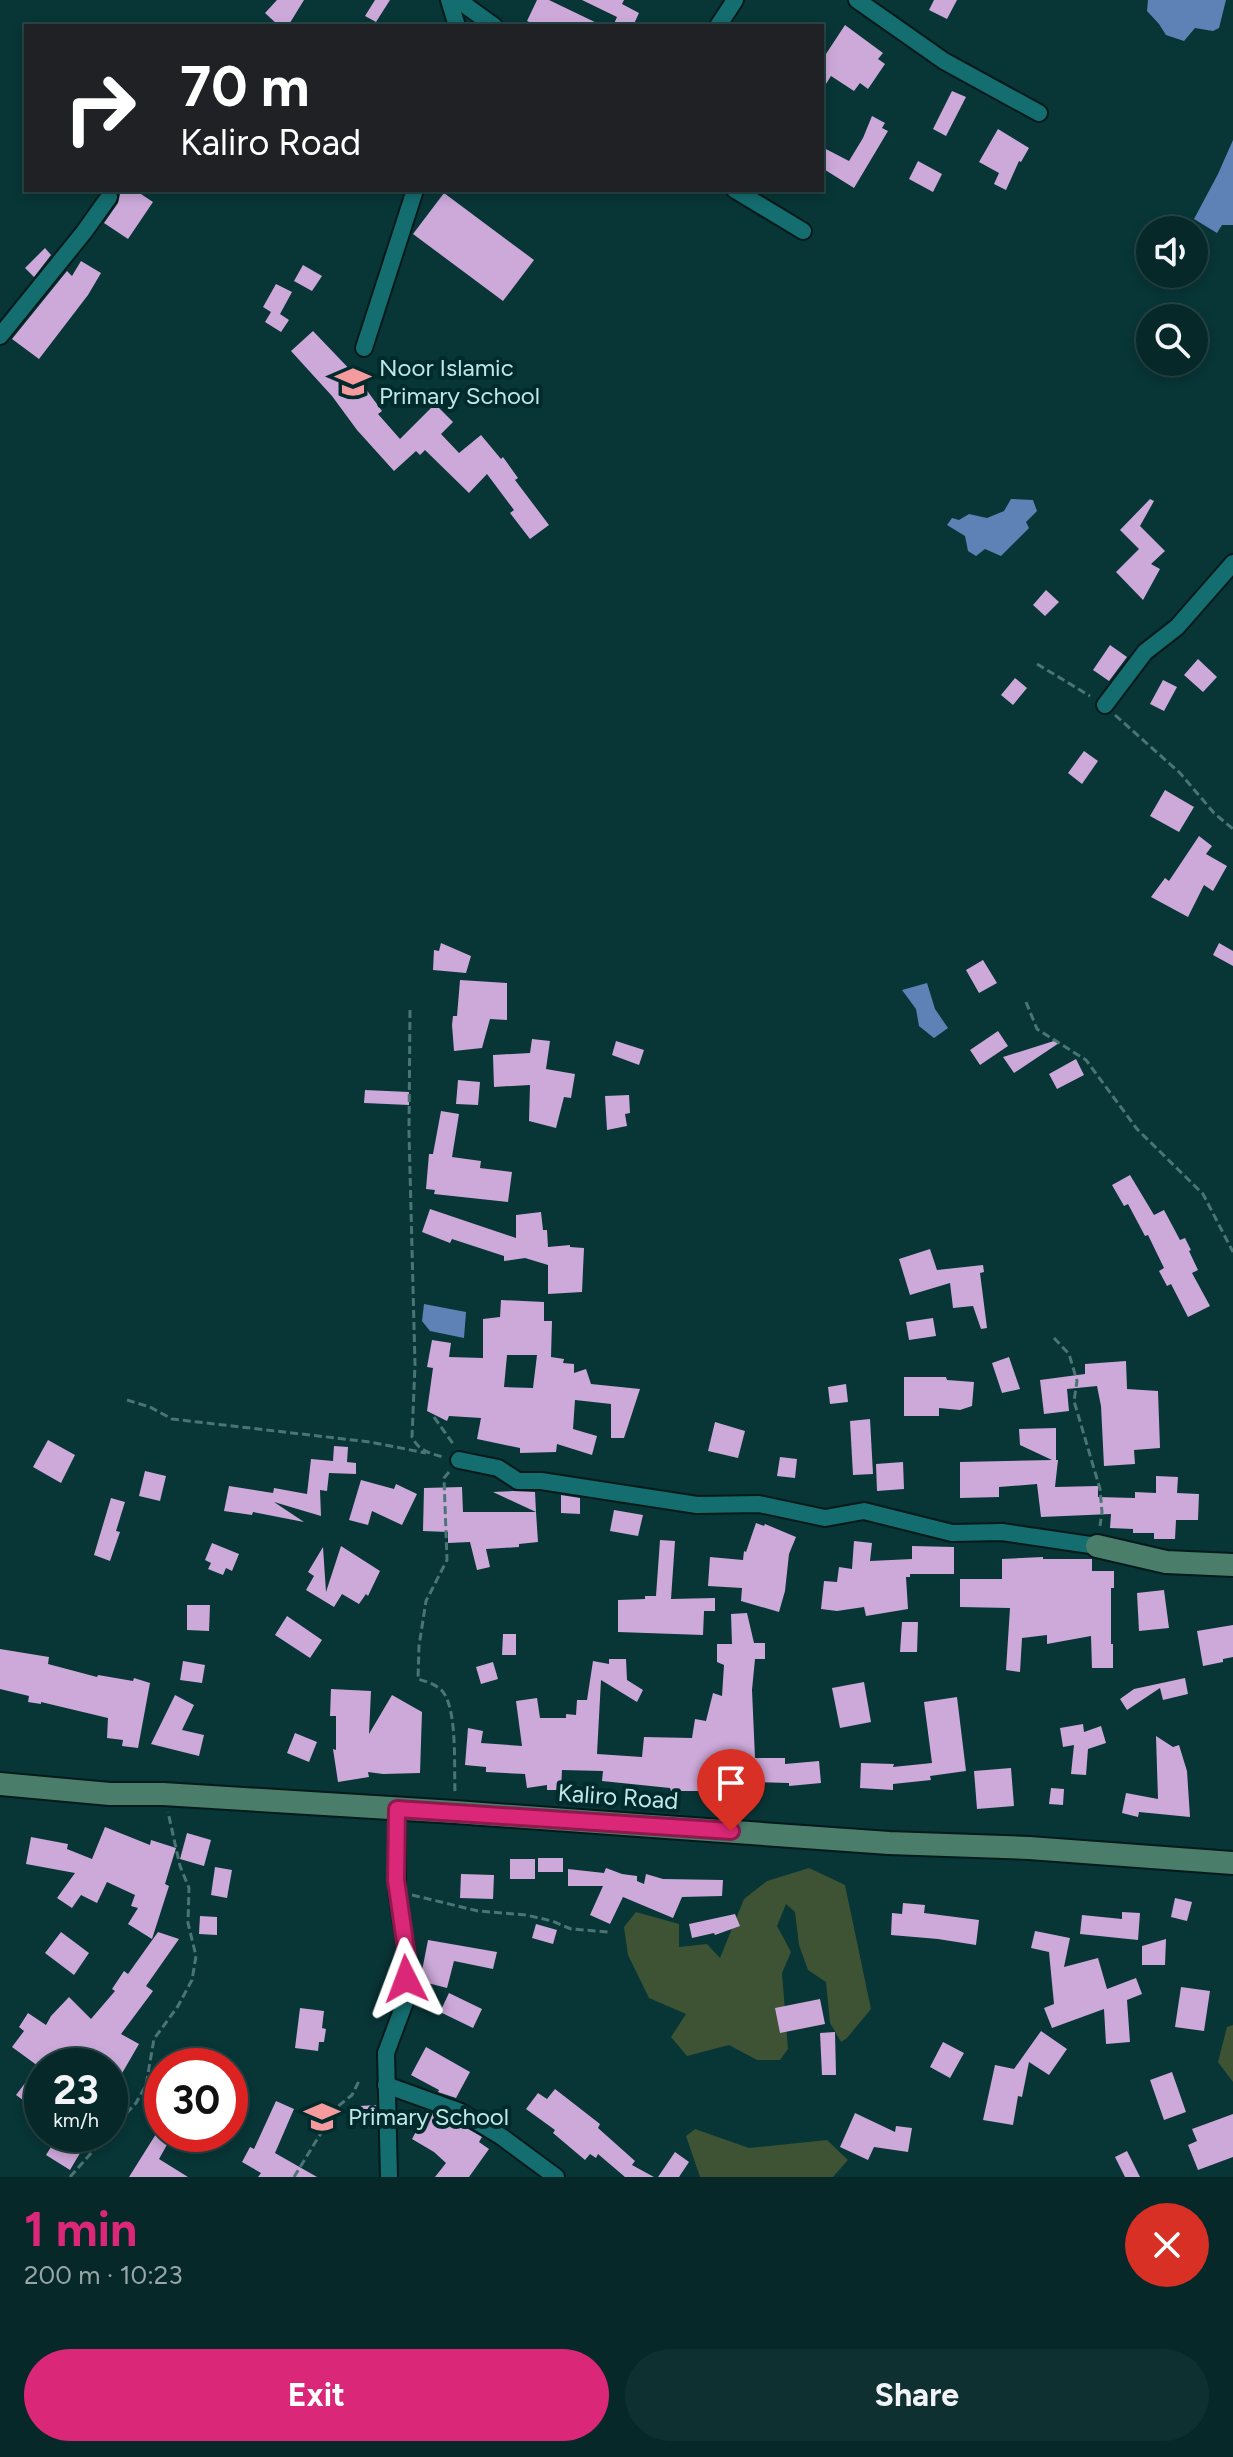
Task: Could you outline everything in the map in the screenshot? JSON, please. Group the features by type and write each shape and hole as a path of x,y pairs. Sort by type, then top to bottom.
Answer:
{"main road":[{"path":"1097,1546 1166,1562 1233,1565"},
{"name":"Kaliro Road","path":"0,1784 110,1794 163,1794 1233,1863"}],"street":[{"path":"449,0 456,24"},
{"path":"458,0 491,24"},
{"path":"719,24 735,0"},
{"path":"857,0 944,61 1039,113"},
{"path":"364,348 414,192"},
{"path":"738,192 803,231"},
{"path":"0,336 109,197"},
{"path":"1105,705 1145,652 1177,627 1233,563"},
{"path":"459,1460 498,1468 518,1481 541,1481 697,1505 759,1504 825,1518 864,1511 952,1533 1002,1532 1097,1546"},
{"path":"389,2177 386,2053 405,2002 407,1956 397,1891 397,1809"},
{"path":"386,2085 461,2112 502,2137 556,2177"}],"path":[{"path":"1037,664 1105,705 1180,773 1214,813 1233,829"},
{"path":"1026,1002 1037,1029 1086,1060 1137,1129 1203,1194 1233,1252"},
{"path":"410,1010 409,1132 415,1365 412,1437 418,1447 430,1454"},
{"path":"1054,1338 1069,1354 1077,1381 1074,1401 1100,1489 1102,1512 1097,1546"},
{"path":"127,1400 150,1407 172,1419 370,1442 459,1460"},
{"path":"434,1417 453,1443 459,1460"},
{"path":"455,1812 453,1723 445,1694 434,1685 418,1679 426,1601 447,1560 444,1478 459,1460"},
{"path":"128,2112 146,2085 154,2039 192,1980 196,1956 188,1923 189,1888 180,1866 163,1794"},
{"path":"397,1891 478,1911 526,1915 571,1929 609,1932"},
{"path":"294,2177 337,2107 352,2095 360,2079"},
{"path":"70,2177 92,2152"}],"green space":[{"path":"809,1868 845,1885 871,2009 841,2042 830,2023 826,1982 808,1970 799,1945 795,1912 786,1904 777,1926 791,1952 782,1973 788,2049 780,2060 757,2060 729,2045 687,2056 671,2037 686,2014 649,1998 628,1955 624,1927 636,1912 679,1924 679,1947 707,1944 720,1958 744,1899 767,1881"},
{"path":"1233,2025 1233,2082 1218,2062 1227,2027"},
{"path":"695,2129 749,2148 827,2140 848,2160 833,2177 700,2177 686,2136"}],"water":[{"path":"1148,0 1226,0 1219,28 1213,31 1195,28 1184,41 1166,35 1147,11"},
{"path":"1233,140 1233,225 1222,225 1217,233 1208,228 1208,216 1196,216"},
{"path":"1011,499 1033,500 1037,511 1026,522 1029,528 1001,556 985,549 976,556 968,551 965,536 947,525 952,518 959,520 969,514 987,518 1004,511"},
{"path":"927,983 935,1009 948,1028 934,1038 919,1026 916,1009 902,990"},
{"path":"424,1304 466,1312 464,1338 430,1331 422,1321"}],"building":[{"path":"277,0 304,0 289,24 277,24 265,13"},
{"path":"375,0 390,0 376,22 365,16"},
{"path":"537,0 549,0 599,24 534,24 527,21"},
{"path":"582,0 624,0 622,4 639,13 634,24 614,24 617,17"},
{"path":"934,0 957,0 947,19 929,10"},
{"path":"845,25 883,53 878,59 885,64 868,89 860,83 854,91 831,76 824,87 824,57"},
{"path":"952,91 966,97 946,136 933,129"},
{"path":"872,116 885,123 882,128 888,131 854,188 824,169 824,148 849,161"},
{"path":"998,129 1029,148 1019,161 1006,190 994,184 999,173 979,162"},
{"path":"918,161 942,174 933,192 909,179"},
{"path":"121,192 138,192 153,202 128,239 104,223 118,203"},
{"path":"444,193 534,260 503,301 413,234"},
{"path":"45,248 51,255 34,277 25,268"},
{"path":"81,261 101,273 39,359 12,339 67,271 72,276"},
{"path":"303,265 322,276 312,291 294,281"},
{"path":"276,284 292,292 280,314 289,320 281,332 265,322 271,312 263,307"},
{"path":"313,331 357,377 382,411 378,414 400,439 435,404 453,422 441,434 459,453 481,435 501,459 503,457 518,478 515,480 549,525 530,539 510,513 514,510 487,474 469,493 425,450 420,455 416,451 394,471 291,351"},
{"path":"1150,499 1154,501 1140,526 1165,551 1151,564 1160,569 1143,600 1116,572 1139,549 1120,530"},
{"path":"1046,590 1059,602 1045,616 1033,605"},
{"path":"1110,645 1127,657 1109,681 1093,670"},
{"path":"1198,659 1217,677 1203,692 1184,675"},
{"path":"1015,678 1027,688 1013,705 1001,695"},
{"path":"1163,680 1177,687 1164,711 1150,704"},
{"path":"1084,751 1098,761 1082,784 1068,773"},
{"path":"1165,790 1194,807 1179,832 1150,816"},
{"path":"1199,836 1212,846 1206,854 1227,866 1213,891 1204,885 1188,917 1151,897 1165,878 1169,881"},
{"path":"441,943 471,956 466,973 433,970 434,950 439,951"},
{"path":"1219,943 1233,951 1233,966 1213,955"},
{"path":"983,960 997,983 979,993 966,970"},
{"path":"460,980 507,983 507,1020 490,1019 482,1048 454,1051 452,1025 453,1016 457,1016"},
{"path":"998,1031 1008,1046 980,1065 970,1050"},
{"path":"532,1039 550,1041 546,1069 575,1074 571,1098 564,1097 556,1128 529,1121 530,1085 494,1087 493,1055 530,1053"},
{"path":"1057,1040 1059,1043 1014,1073 1003,1057"},
{"path":"616,1041 644,1050 639,1065 612,1055"},
{"path":"1076,1059 1084,1075 1057,1089 1049,1074"},
{"path":"458,1080 480,1082 478,1105 456,1104"},
{"path":"365,1090 409,1092 409,1105 364,1103"},
{"path":"629,1095 630,1113 625,1114 627,1126 607,1130 605,1096"},
{"path":"441,1111 459,1114 452,1157 481,1161 480,1168 512,1172 508,1202 434,1194 435,1190 426,1189 429,1154 433,1154"},
{"path":"1130,1175 1154,1215 1164,1210 1180,1240 1185,1238 1198,1270 1192,1273 1210,1306 1188,1317 1171,1284 1167,1286 1159,1271 1164,1268 1148,1235 1145,1236 1128,1204 1124,1206 1112,1185"},
{"path":"430,1209 516,1238 516,1215 541,1212 548,1247 570,1245 584,1248 582,1292 548,1294 548,1265 525,1258 504,1261 504,1256 452,1239 450,1243 422,1232"},
{"path":"930,1249 937,1270 983,1265 984,1272 980,1273 987,1328 981,1329 973,1306 953,1308 950,1283 910,1295 899,1259"},
{"path":"501,1300 544,1302 544,1321 552,1321 551,1357 574,1364 574,1373 586,1369 591,1384 640,1389 624,1438 611,1438 611,1404 575,1400 573,1429 597,1436 592,1455 557,1444 556,1452 520,1453 520,1448 477,1439 481,1418 449,1416 447,1421 427,1411 433,1368 427,1367 432,1340 451,1343 449,1357 483,1358 483,1319 500,1317","holes":["507,1355 537,1355 533,1388 504,1387"]},
{"path":"933,1318 936,1336 909,1340 906,1322"},
{"path":"1009,1357 1020,1389 1002,1393 992,1363"},
{"path":"1126,1361 1127,1389 1158,1391 1160,1448 1134,1450 1135,1464 1104,1466 1097,1386 1067,1389 1069,1411 1044,1414 1040,1380 1085,1374 1085,1364"},
{"path":"904,1377 946,1377 947,1380 974,1382 972,1406 960,1410 939,1408 939,1416 904,1416"},
{"path":"846,1384 848,1402 830,1404 828,1387"},
{"path":"870,1419 873,1474 853,1475 850,1421"},
{"path":"715,1422 745,1431 738,1458 708,1451"},
{"path":"1056,1428 1058,1460 1055,1487 1098,1486 1098,1497 1135,1498 1135,1492 1156,1493 1156,1476 1178,1477 1177,1493 1199,1494 1198,1520 1176,1520 1175,1539 1154,1539 1154,1533 1110,1528 1111,1514 1041,1517 1037,1484 999,1487 999,1497 960,1498 960,1462 1052,1460 1020,1445 1019,1429"},
{"path":"48,1440 75,1455 61,1483 33,1467"},
{"path":"334,1446 348,1447 347,1462 356,1463 356,1474 329,1473 327,1491 320,1490 321,1516 274,1502 304,1522 253,1512 252,1515 224,1511 229,1486 273,1493 274,1488 307,1494 311,1459 333,1461"},
{"path":"780,1457 797,1459 795,1478 777,1476"},
{"path":"903,1462 904,1489 877,1491 876,1464"},
{"path":"145,1471 166,1476 160,1501 139,1496"},
{"path":"361,1480 394,1489 396,1484 417,1494 402,1525 372,1511 368,1525 349,1520"},
{"path":"462,1487 463,1512 536,1512 538,1542 519,1544 519,1547 486,1549 490,1567 477,1570 470,1542 448,1543 448,1532 423,1531 424,1488"},
{"path":"493,1492 535,1492 536,1512"},
{"path":"561,1495 580,1498 580,1514 561,1513"},
{"path":"111,1498 125,1502 116,1531 120,1532 110,1561 94,1555"},
{"path":"614,1510 643,1515 638,1536 610,1531"},
{"path":"756,1523 796,1537 789,1554 779,1612 741,1601 742,1588 708,1586 710,1557 743,1560"},
{"path":"660,1540 675,1541 671,1599 715,1598 715,1611 704,1611 703,1635 618,1632 618,1600 656,1596"},
{"path":"854,1541 872,1543 870,1561 912,1559 912,1546 954,1547 954,1574 910,1574 906,1577 908,1609 866,1616 864,1607 837,1611 821,1609 824,1581 837,1582 839,1567 852,1569"},
{"path":"212,1543 239,1554 232,1571 226,1568 223,1575 208,1569 211,1563 205,1560"},
{"path":"341,1546 380,1571 368,1596 366,1594 359,1604 342,1594 334,1607 306,1590 314,1576 308,1572 323,1547 326,1592"},
{"path":"1002,1559 1092,1559 1092,1571 1114,1571 1114,1588 1111,1588 1113,1668 1092,1668 1091,1636 1047,1644 1047,1635 1022,1638 1020,1672 1006,1670 1010,1608 960,1607 960,1579 1002,1579"},
{"path":"1164,1590 1169,1628 1139,1631 1137,1593"},
{"path":"187,1605 210,1605 209,1631 187,1630"},
{"path":"747,1613 754,1643 765,1643 765,1659 755,1659 752,1690 755,1758 785,1758 785,1764 819,1761 821,1783 789,1786 789,1783 750,1782 749,1791 671,1791 670,1788 602,1781 603,1771 562,1770 561,1790 547,1790 547,1785 527,1788 525,1774 486,1772 486,1767 465,1765 468,1728 483,1731 481,1743 522,1746 516,1701 537,1698 540,1718 576,1715 577,1700 587,1700 593,1661 609,1664 609,1659 626,1659 627,1680 643,1690 637,1702 601,1680 597,1754 642,1757 644,1737 692,1738 695,1719 706,1721 713,1693 722,1696 724,1665 717,1662 717,1644 732,1644 731,1614"},
{"path":"287,1616 322,1640 310,1658 275,1635"},
{"path":"902,1622 918,1622 917,1652 900,1652"},
{"path":"1233,1625 1233,1657 1203,1666 1197,1631"},
{"path":"503,1634 516,1634 516,1655 502,1655"},
{"path":"0,1649 49,1657 48,1664 97,1677 133,1681 134,1678 150,1683 138,1748 122,1746 123,1740 107,1738 108,1718 41,1702 28,1702 29,1696 0,1689"},
{"path":"183,1661 205,1665 202,1683 180,1680"},
{"path":"493,1662 498,1679 481,1684 476,1667"},
{"path":"1185,1678 1188,1694 1163,1700 1160,1688 1127,1710 1120,1699 1134,1689"},
{"path":"864,1682 871,1722 840,1728 832,1688"},
{"path":"331,1689 371,1691 369,1734 392,1695 422,1712 420,1773 368,1772 369,1777 338,1782 333,1749 336,1750 336,1716 330,1716"},
{"path":"175,1695 194,1705 182,1730 204,1735 199,1756 151,1744"},
{"path":"957,1697 966,1771 930,1776 931,1780 893,1784 893,1790 860,1788 861,1763 894,1764 893,1767 932,1763 924,1702"},
{"path":"1083,1724 1084,1732 1101,1726 1106,1743 1088,1749 1086,1775 1071,1774 1074,1745 1063,1747 1060,1728"},
{"path":"295,1733 317,1742 309,1762 287,1753"},
{"path":"1156,1736 1173,1747 1179,1745 1187,1771 1190,1817 1139,1812 1138,1817 1122,1813 1126,1793 1158,1799"},
{"path":"1011,1768 1014,1806 977,1809 974,1771"},
{"path":"1051,1788 1064,1789 1063,1805 1049,1804"},
{"path":"105,1827 150,1845 151,1840 176,1848 165,1884 169,1886 152,1939 128,1924 138,1908 131,1906 135,1895 107,1882 97,1903 81,1895 72,1908 57,1898 75,1873 26,1864 31,1837 68,1844 67,1849 92,1859"},
{"path":"187,1833 211,1840 204,1866 180,1859"},
{"path":"538,1858 563,1858 563,1872 538,1872"},
{"path":"510,1859 535,1859 535,1879 510,1879"},
{"path":"215,1867 232,1870 227,1898 211,1895"},
{"path":"606,1868 637,1876 637,1881 644,1884 646,1874 663,1879 723,1880 722,1896 682,1897 673,1918 623,1897 610,1924 590,1915 603,1886 568,1886 568,1869 604,1873"},
{"path":"461,1874 494,1875 493,1899 460,1898"},
{"path":"1175,1898 1192,1902 1187,1921 1171,1917"},
{"path":"903,1903 925,1905 924,1913 979,1920 976,1945 891,1935 892,1913 902,1914"},
{"path":"1122,1912 1140,1913 1138,1940 1080,1934 1082,1915 1122,1919"},
{"path":"735,1914 740,1926 715,1935 692,1938 689,1924"},
{"path":"200,1916 217,1917 217,1935 199,1934"},
{"path":"536,1924 557,1930 553,1944 532,1938"},
{"path":"1035,1931 1070,1938 1064,1967 1098,1958 1107,1989 1136,1978 1142,1994 1127,2000 1130,2042 1106,2044 1104,2009 1052,2028 1044,2008 1054,2004 1049,1952 1031,1948"},
{"path":"61,1932 89,1953 74,1975 45,1953"},
{"path":"158,1932 179,1939 146,1986 153,1991 121,2034 139,2044 128,2063 128,2048 24,2048 24,2056 12,2047 24,2031 19,2027 28,2013 46,2025 69,1997 91,2019 115,1991 112,1989 124,1971 128,1974"},
{"path":"1166,1939 1165,1965 1142,1965 1142,1946"},
{"path":"428,1940 497,1952 493,1969 454,1961 447,1988 420,1981"},
{"path":"1181,1987 1210,1991 1204,2031 1175,2027"},
{"path":"449,1993 482,2009 473,2028 440,2012"},
{"path":"820,1999 825,2024 780,2033 775,2008"},
{"path":"300,2008 324,2011 322,2028 326,2029 324,2042 319,2042 318,2051 295,2048"},
{"path":"1041,2031 1067,2049 1049,2075 1029,2062 1013,2125 983,2120 995,2065 1014,2069"},
{"path":"835,2032 836,2075 822,2075 820,2033"},
{"path":"943,2042 964,2053 950,2078 930,2067"},
{"path":"426,2047 470,2072 456,2098 438,2092 411,2075"},
{"path":"1172,2072 1186,2112 1164,2120 1150,2080"},
{"path":"24,2084 24,2101 16,2095"},
{"path":"555,2089 600,2124 598,2128 635,2161 632,2165 654,2177 625,2177 598,2154 596,2158 590,2154 585,2160 553,2133 555,2130 526,2109 538,2093 547,2099"},
{"path":"276,2101 294,2109 275,2153 317,2177 258,2177 261,2173 242,2162 250,2147 254,2149"},
{"path":"376,2105 377,2128 361,2128 360,2106"},
{"path":"427,2111 456,2122 482,2137 479,2142 489,2149 469,2177 435,2177 446,2163 412,2139"},
{"path":"855,2113 895,2132 896,2126 912,2128 908,2152 874,2147 868,2160 840,2147"},
{"path":"1233,2114 1233,2157 1198,2170 1188,2145 1197,2141 1192,2129"},
{"path":"1127,2151 1140,2177 1125,2177 1115,2157"},
{"path":"48,2152 81,2152 70,2170 46,2155"},
{"path":"145,2152 163,2152 159,2159 188,2177 129,2177"},
{"path":"675,2152 689,2162 679,2177 658,2177"}],"place":[{"name":"Noor Islamic Primary School","path":"353,382"},
{"name":"Primary School","path":"322,2117"}],"route":[{"path":"406,1979 407,1956 396,1880 397,1809 731,1831"}]}
